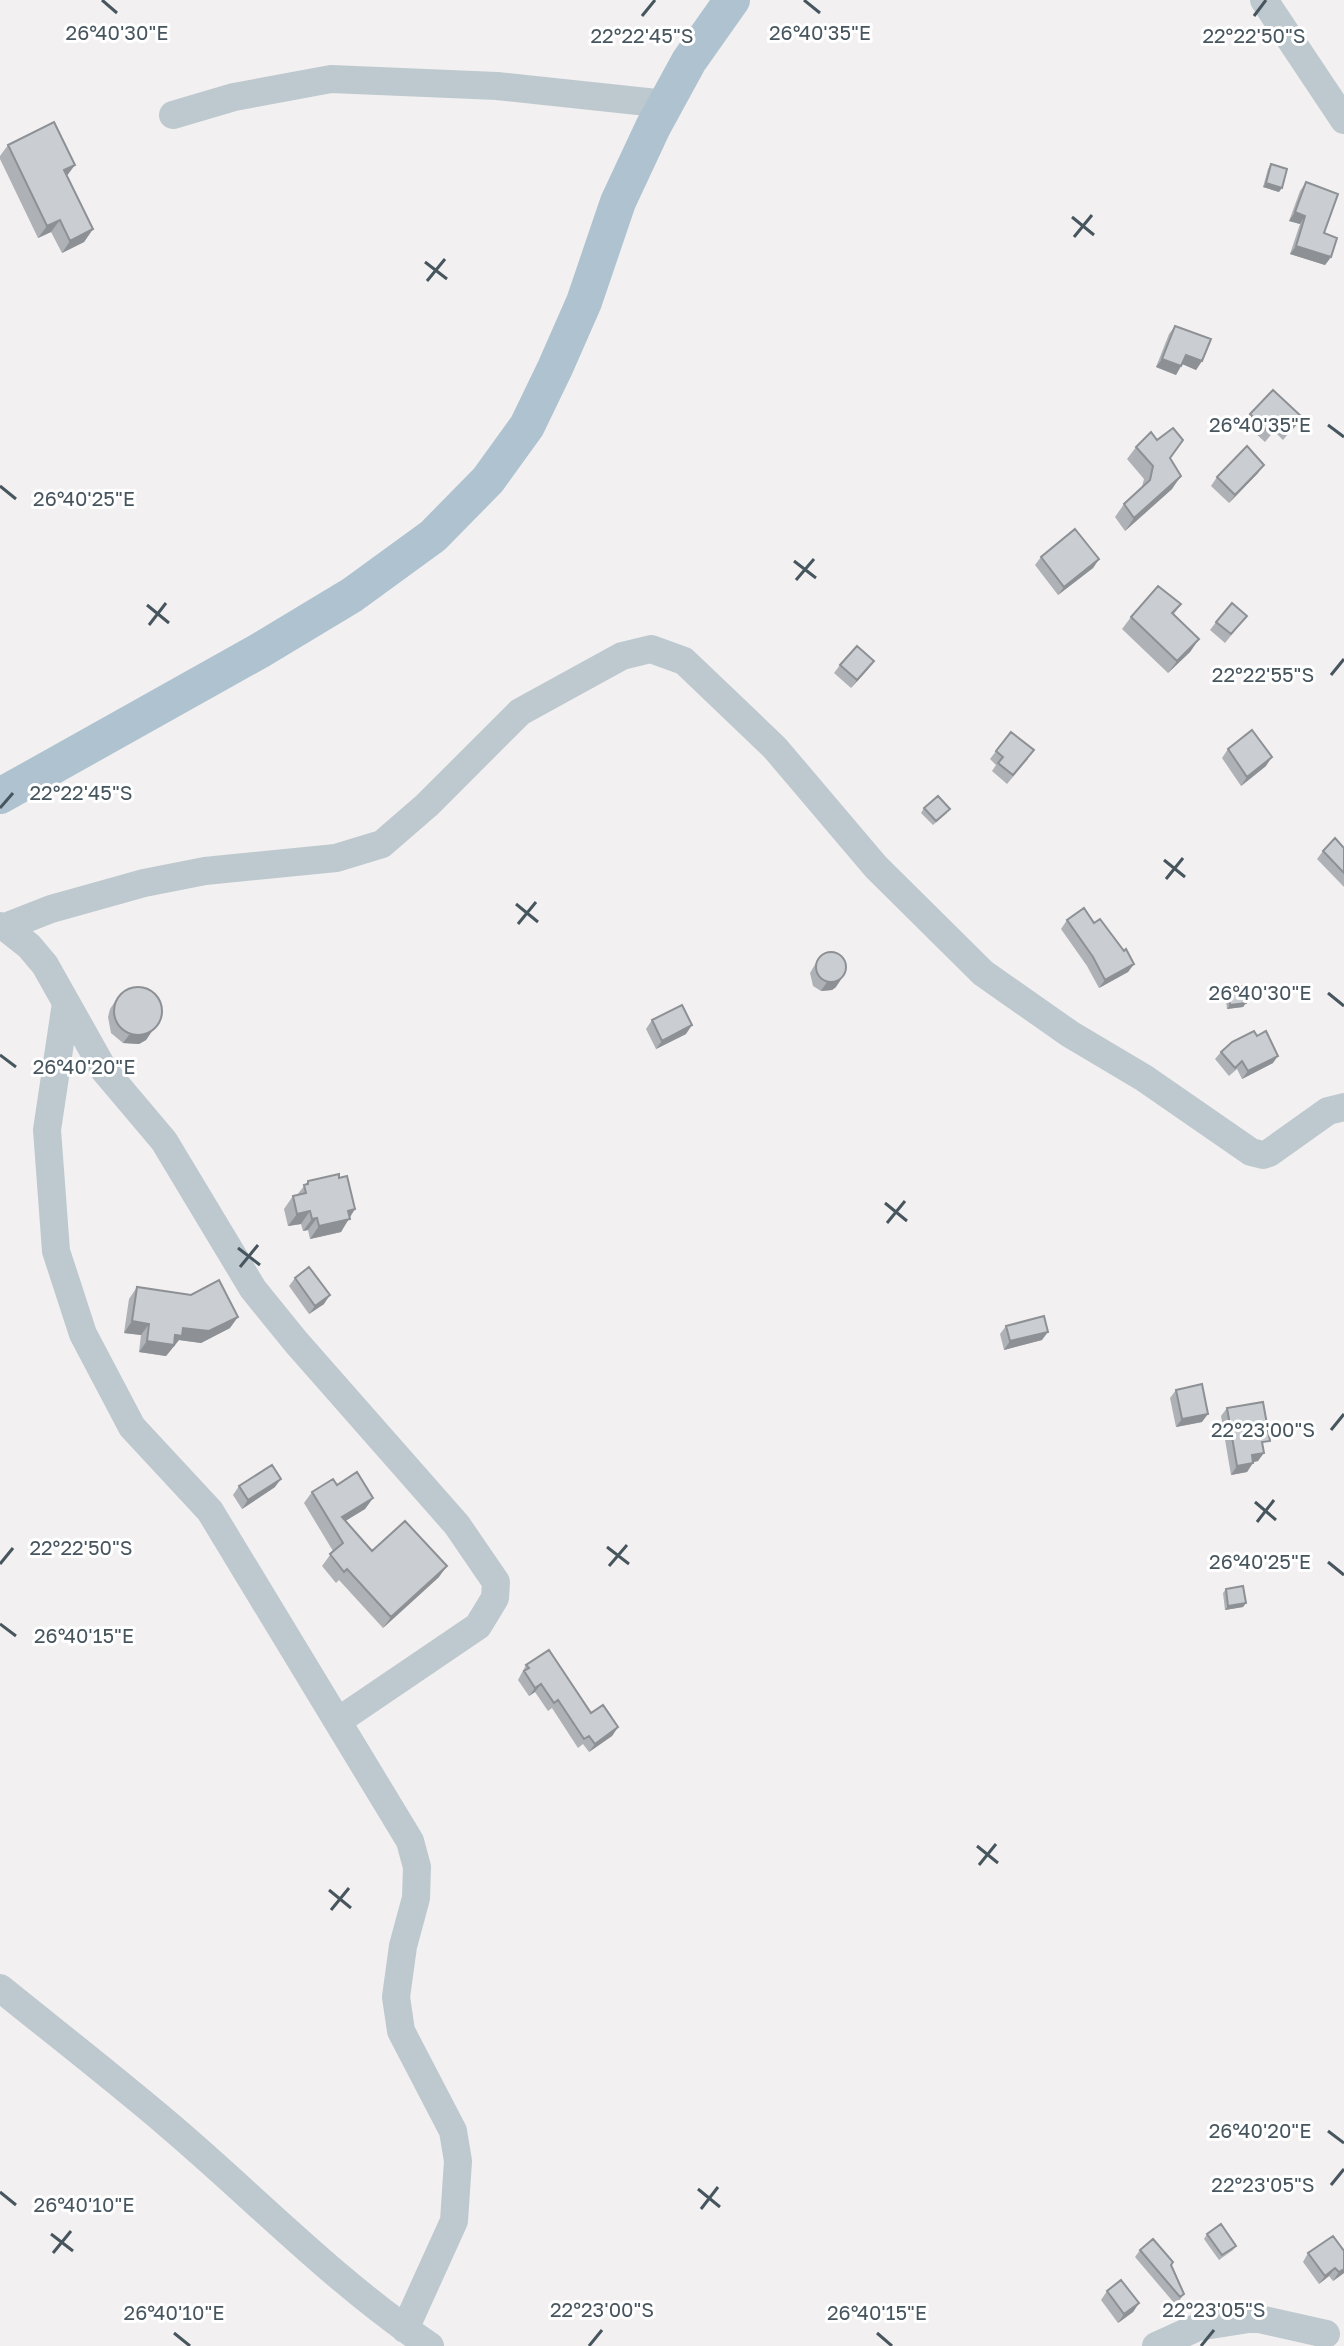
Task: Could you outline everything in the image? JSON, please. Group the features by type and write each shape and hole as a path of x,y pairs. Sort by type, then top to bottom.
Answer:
{"main road":[{"path":"0,796 259,651 352,595 433,536 488,480 527,426 555,368 584,302 618,202 666,104 689,61 732,0"}],"street":[{"path":"1264,0 1344,120"},
{"path":"173,115 234,97 331,79 497,86 666,104"},
{"path":"3,927 51,909 144,883 205,871 336,858 382,844 427,805 520,712 622,656 651,649 684,661 775,748 876,867 983,973 1070,1034 1144,1078 1251,1152 1269,1153 1328,1111 1344,1107"},
{"path":"3,927 37,955 104,1070 164,1141 253,1289 457,1525 496,1582 495,1598 478,1626 338,1721"},
{"path":"66,1003 47,1130 56,1251 83,1334 132,1427 210,1511 410,1841 417,1867 416,1898 403,1946 396,1997 401,2031 453,2131 458,2161 454,2221 405,2329"},
{"path":"0,1988 171,2127 297,2242 430,2346"},
{"path":"1156,2346 1198,2327 1255,2318 1329,2333"}],"building":[{"path":"54,122 75,165 64,170 93,229 70,241 60,220 47,226 8,145"},
{"path":"1271,164 1287,169 1282,188 1266,183"},
{"path":"1306,182 1338,194 1324,233 1337,238 1331,257 1296,246 1305,216 1295,212"},
{"path":"1175,326 1211,339 1202,361 1186,355 1181,366 1162,359"},
{"path":"1273,390 1302,417 1289,432 1280,423 1270,433 1250,414"},
{"path":"1173,428 1183,440 1170,458 1181,476 1134,518 1124,504 1150,480 1153,466 1136,447 1151,432 1157,440"},
{"path":"1247,446 1264,465 1235,495 1217,477"},
{"path":"1075,529 1099,559 1064,587 1041,557"},
{"path":"1158,586 1181,604 1172,613 1199,639 1177,661 1131,617"},
{"path":"1232,603 1247,616 1231,634 1216,622"},
{"path":"857,646 874,661 857,680 840,665"},
{"path":"1252,730 1272,757 1247,777 1228,749"},
{"path":"1011,732 1034,750 1013,775 998,763 1003,757 996,751"},
{"path":"938,796 950,809 936,821 924,808"},
{"path":"1335,838 1344,848 1344,873 1323,851"},
{"path":"1084,908 1094,923 1100,919 1124,951 1126,949 1134,964 1105,980 1067,920"},
{"path":"831,952 842,956 846,967 842,978 831,982 820,978 816,967 820,956"},
{"path":"1243,986 1246,1003 1230,1005 1228,988"},
{"path":"138,987 155,994 162,1011 155,1028 138,1035 121,1028 114,1011 121,994"},
{"path":"682,1005 692,1025 662,1041 652,1020"},
{"path":"1254,1031 1257,1036 1266,1031 1278,1056 1248,1071 1242,1061 1235,1068 1221,1052 1232,1042"},
{"path":"339,1174 339,1178 347,1176 355,1209 348,1211 350,1219 319,1226 317,1218 312,1219 310,1211 297,1214 293,1196 306,1193 304,1185 308,1181"},
{"path":"309,1267 330,1295 315,1306 295,1278"},
{"path":"219,1280 238,1317 209,1331 183,1328 182,1336 175,1335 174,1345 147,1341 149,1324 132,1321 137,1287 191,1295"},
{"path":"1044,1316 1048,1332 1010,1341 1006,1326"},
{"path":"1202,1384 1208,1414 1182,1419 1176,1390"},
{"path":"1263,1402 1270,1441 1262,1442 1264,1453 1252,1455 1253,1463 1237,1466 1227,1408"},
{"path":"272,1465 281,1479 248,1500 239,1486"},
{"path":"357,1472 373,1498 342,1517 372,1551 405,1521 447,1566 391,1617 347,1569 344,1572 330,1554 343,1543 312,1492 333,1479 337,1485"},
{"path":"1243,1586 1246,1603 1228,1606 1226,1589"},
{"path":"549,1650 591,1713 603,1705 618,1727 595,1744 589,1736 584,1739 558,1700 554,1703 541,1684 535,1688 524,1671 529,1668 526,1665"},
{"path":"1221,2224 1236,2246 1222,2255 1207,2234"},
{"path":"1333,2236 1344,2251 1344,2269 1339,2272 1335,2268 1325,2276 1308,2253"},
{"path":"1153,2239 1173,2262 1171,2265 1184,2294 1180,2297 1140,2250"},
{"path":"1121,2280 1139,2303 1124,2314 1107,2291"}]}
